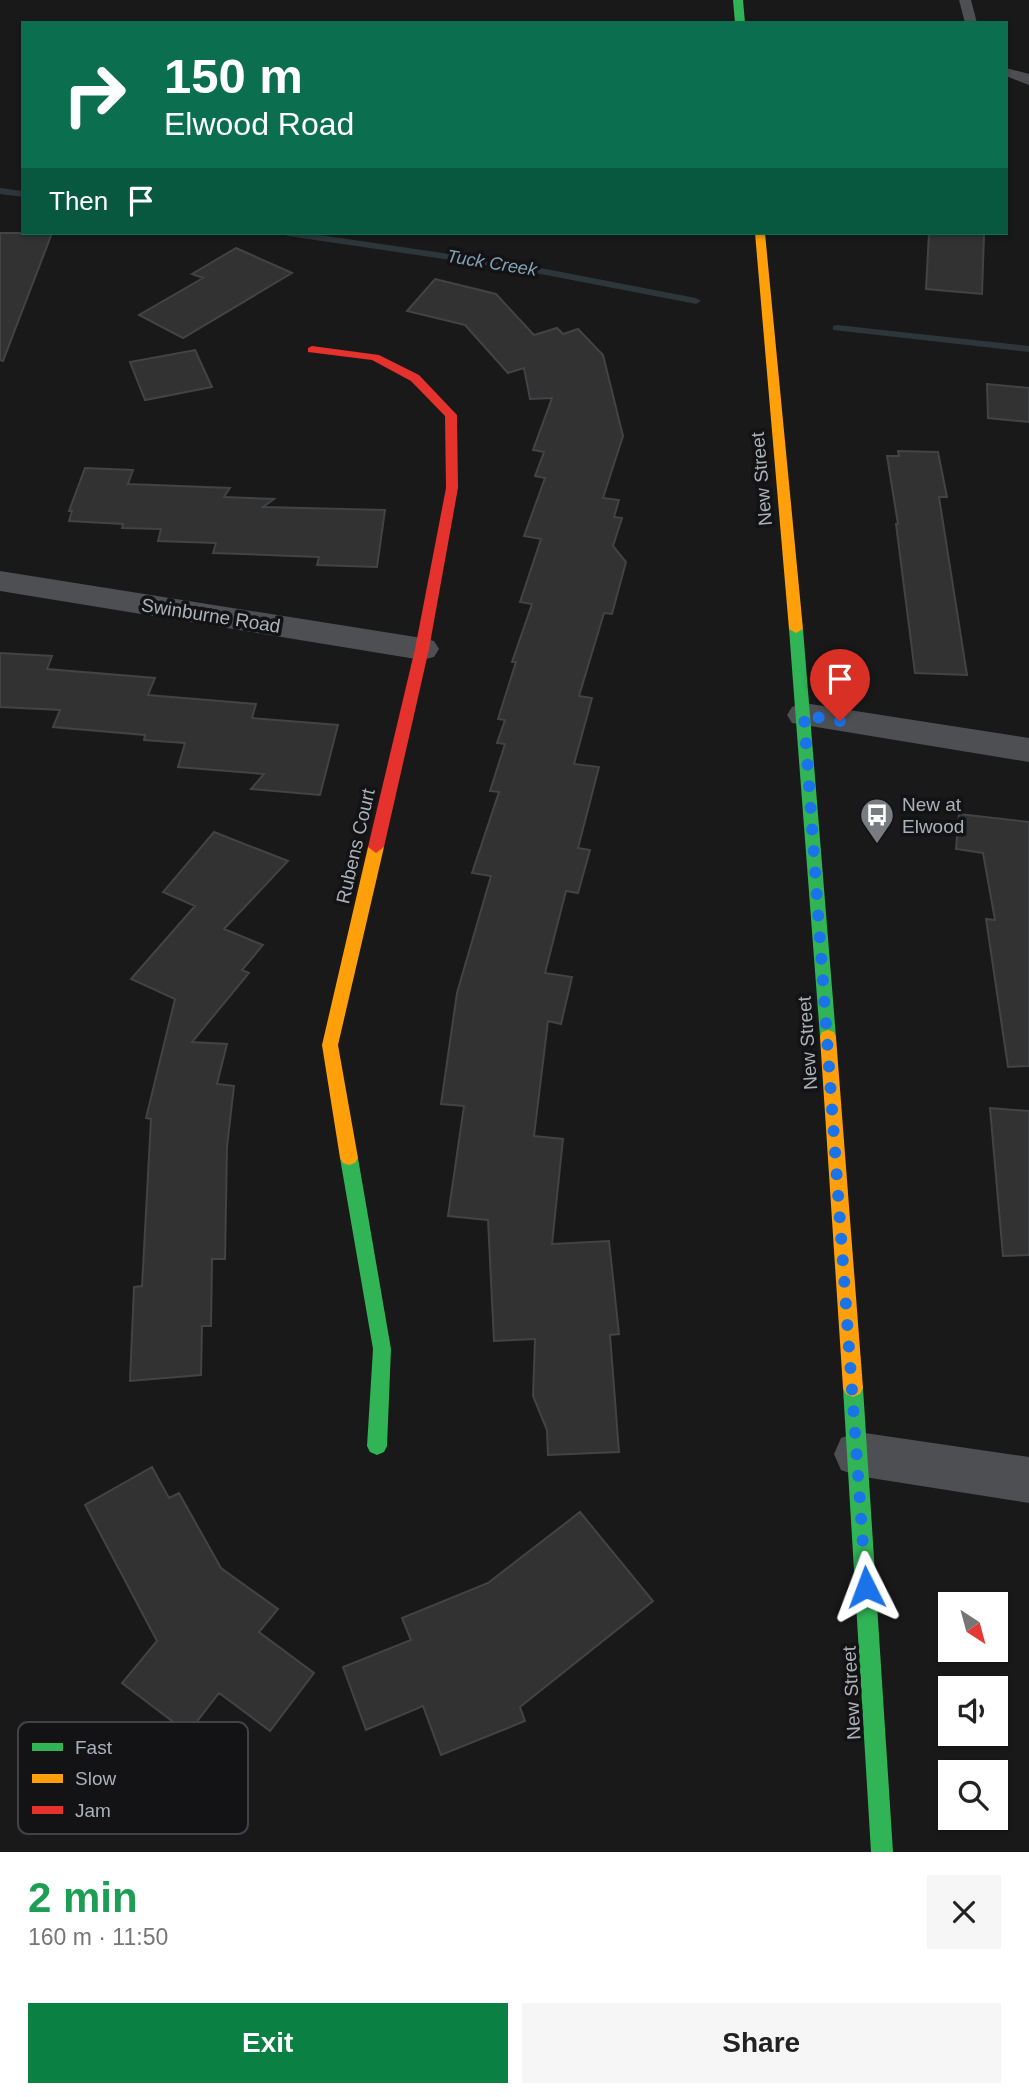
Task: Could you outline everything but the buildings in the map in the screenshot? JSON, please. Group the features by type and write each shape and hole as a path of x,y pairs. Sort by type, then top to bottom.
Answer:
{"main road":[{"path":"738,0 740,21"},
{"name":"New Street","path":"760,235 804,715 858,1454 882,1852"},
{"name":"Rubens Court","path":"312,350 375,357 415,378 451,415 452,488 422,649 330,1045 382,1349 377,1446"}],"street":[{"name":"Swinburne Road","path":"0,581 422,649"},
{"path":"804,715 1029,750"},
{"path":"858,1454 1029,1480"}],"lane":[{"path":"965,0 970,21"},
{"path":"1008,73 1028,78"}],"waterway":[{"name":"Tuck Creek","path":"0,191 21,194"},
{"name":"Tuck Creek","path":"302,235 525,268 696,301"},
{"name":"Tuck Creek","path":"837,328 1029,349"}],"traffic: fast":[{"path":"738,0 740,21"},
{"path":"796,629 828,1037"},
{"path":"349,1158 382,1349 377,1446"},
{"path":"853,1388 882,1852"}],"traffic: slow":[{"path":"760,235 796,629"},
{"path":"349,1158 330,1045 376,847"},
{"path":"828,1037 853,1388"}],"traffic: jam":[{"path":"312,350 375,357 415,378 451,415 452,488 422,649 376,847"}],"place":[{"name":"New at Elwood","path":"877,845"}],"route":[{"path":"840,721 804,715 866,1587"}]}
